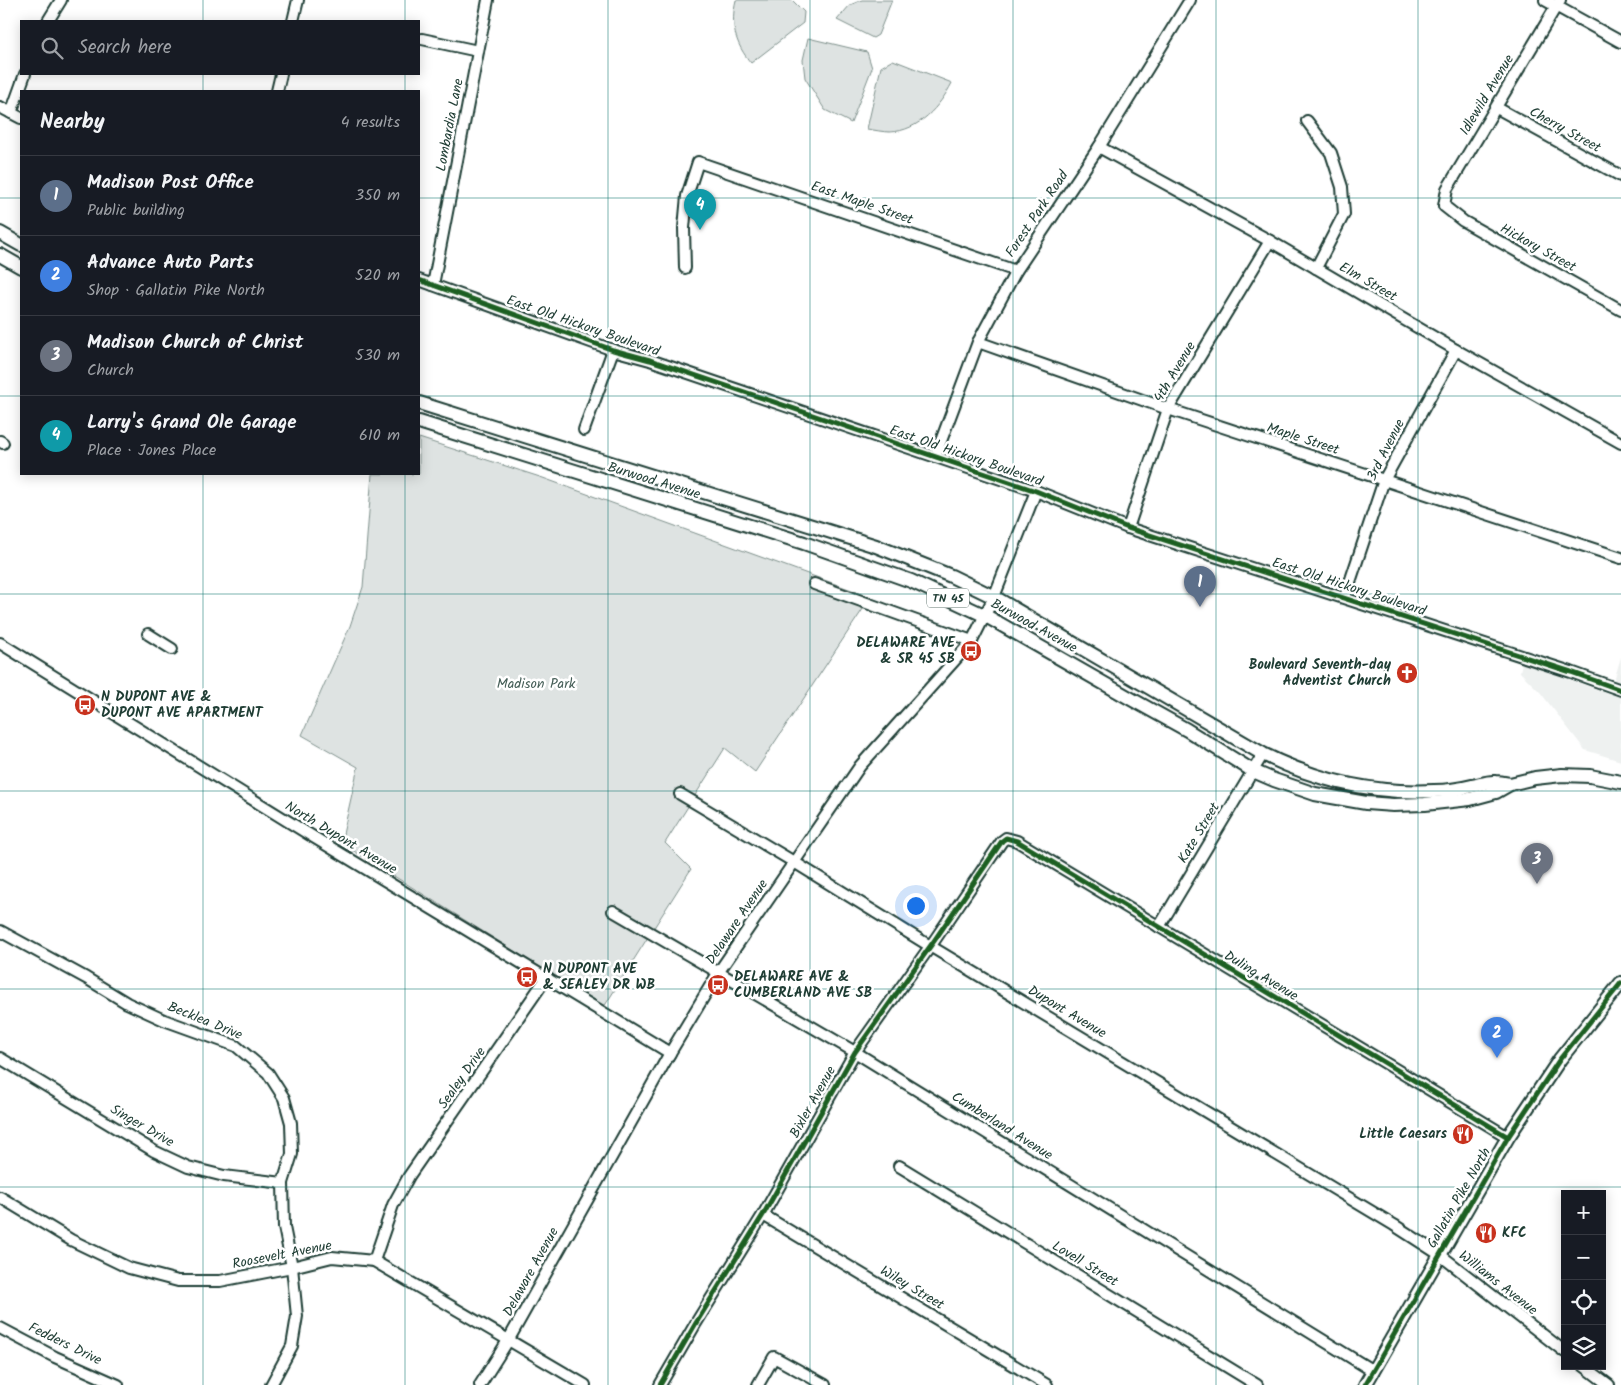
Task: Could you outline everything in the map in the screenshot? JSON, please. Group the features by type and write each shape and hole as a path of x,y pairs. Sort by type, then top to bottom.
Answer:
{"main road":[{"path":"0,233 20,244"},
{"path":"0,255 20,266"},
{"name":"Burwood Avenue","path":"420,403 876,546 951,576 994,597 1284,765 1340,783 1399,791 1435,791 1462,788 1494,781 1510,784"},
{"name":"Burwood Avenue","path":"420,422 804,543 911,581 986,616 1187,730 1253,771 1315,794 1366,803 1393,805 1425,804 1470,798 1496,792 1510,784 1562,775 1590,776 1621,782"},
{"name":"Gallatin Pike North","path":"1365,1385 1508,1137 1560,1059 1621,983"}],"street":[{"path":"49,20 61,0"},
{"path":"294,20 298,0"},
{"name":"Lombardia Lane","path":"433,285 488,0"},
{"name":"Forest Park Road","path":"935,457 978,342 1016,271 1099,147 1190,0"},
{"path":"1545,0 1559,3 1621,42"},
{"name":"Idlewild Avenue","path":"1444,206 1447,189 1559,3"},
{"path":"422,39 478,51"},
{"path":"11,113 25,75"},
{"path":"277,90 281,75"},
{"path":"0,107 20,118"},
{"name":"Cherry Street","path":"1497,108 1621,176"},
{"path":"1308,121 1331,154 1342,187 1344,214 1316,268"},
{"name":"Elm Street","path":"1099,147 1270,241 1456,350 1621,443"},
{"name":"East Maple Street","path":"685,268 684,228 687,196 698,162 1016,271"},
{"name":"Hickory Street","path":"1444,206 1463,221 1621,310"},
{"name":"4th Avenue","path":"1128,528 1168,409 1270,241"},
{"name":"East Old Hickory Boulevard","path":"420,280 613,350 650,360 1036,491 1128,528 1345,597 1621,690"},
{"name":"Maple Street","path":"978,342 1168,409 1621,558"},
{"path":"584,430 613,350"},
{"name":"3rd Avenue","path":"1345,597 1384,480 1456,350"},
{"name":"Delaware Avenue","path":"480,1385 509,1339 670,1053 718,973 860,766 972,641 986,616 1036,491"},
{"path":"814,584 972,641"},
{"path":"148,634 172,649"},
{"name":"North Dupont Avenue","path":"0,642 121,713 328,846 670,1053"},
{"name":"Kate Street","path":"1159,927 1263,754"},
{"name":"Dupont Avenue","path":"680,794 1439,1254"},
{"name":"Duling Avenue","path":"1002,841 1006,838 1017,841 1392,1065 1508,1137"},
{"name":"Bixler Avenue","path":"660,1385 763,1215 855,1052 1002,841"},
{"name":"Cumberland Avenue","path":"613,911 855,1052 1372,1371"},
{"name":"Becklea Drive","path":"0,931 86,978 127,1003 164,1020 236,1046 268,1073 284,1098 292,1123 292,1154 283,1183 284,1228 292,1267 297,1316 292,1346 271,1385"},
{"name":"Sealey Drive","path":"374,1261 386,1223 398,1194 547,977"},
{"name":"Singer Drive","path":"0,1058 154,1151 188,1167 224,1176 283,1183"},
{"name":"Lovell Street","path":"898,1166 1257,1385"},
{"name":"Roosevelt Avenue","path":"0,1197 71,1240 129,1268 178,1281 220,1281 332,1257 374,1261 585,1385"},
{"name":"Wiley Street","path":"763,1215 1047,1385"},
{"name":"Williams Avenue","path":"1439,1254 1561,1349"},
{"name":"Fedders Drive","path":"0,1328 55,1357 118,1385"},
{"path":"758,1385 774,1357 826,1385"},
{"path":"1589,1370 1609,1385"}],"shaded area":[{"path":"1621,657 1621,761 1585,750 1540,692 1520,672 1522,663 1610,694"}],"green space":[{"path":"736,0 792,0 804,12 803,23 751,63 741,49 735,33 734,9"},
{"path":"862,0 892,0 878,35 873,38 837,20 850,5"},
{"path":"808,38 867,52 872,68 851,123 825,110 805,78 803,60"},
{"path":"893,60 952,83 935,108 927,116 910,127 890,132 867,129 881,67"},
{"name":"Madison Park","path":"420,438 543,478 871,597 755,772 725,748 665,843 691,869 604,1007 341,843 358,767 302,735 350,626 363,587 372,475 420,475"}],"cycle path":[{"path":"420,280 613,350 650,360 1036,491 1128,528 1621,690"},
{"path":"660,1385 763,1215 855,1052 1002,841 1006,838 1017,841 1508,1137"},
{"path":"1365,1385 1508,1137 1560,1059 1621,983"}],"place":[{"name":"Larry's Grand Ole Garage","path":"700,230"},
{"name":"Madison Post Office","path":"1200,607"},
{"name":"DELAWARE AVE & SR 45 SB","path":"971,651"},
{"name":"Boulevard Seventh-day Adventist Church","path":"1407,673"},
{"name":"N DUPONT AVE & DUPONT AVE APARTMENT","path":"85,705"},
{"name":"Madison Church of Christ","path":"1537,884"},
{"name":"N DUPONT AVE & SEALEY DR WB","path":"527,977"},
{"name":"DELAWARE AVE & CUMBERLAND AVE SB","path":"718,985"},
{"name":"Advance Auto Parts","path":"1497,1058"},
{"name":"Little Caesars","path":"1463,1134"},
{"name":"KFC","path":"1486,1233"}]}
